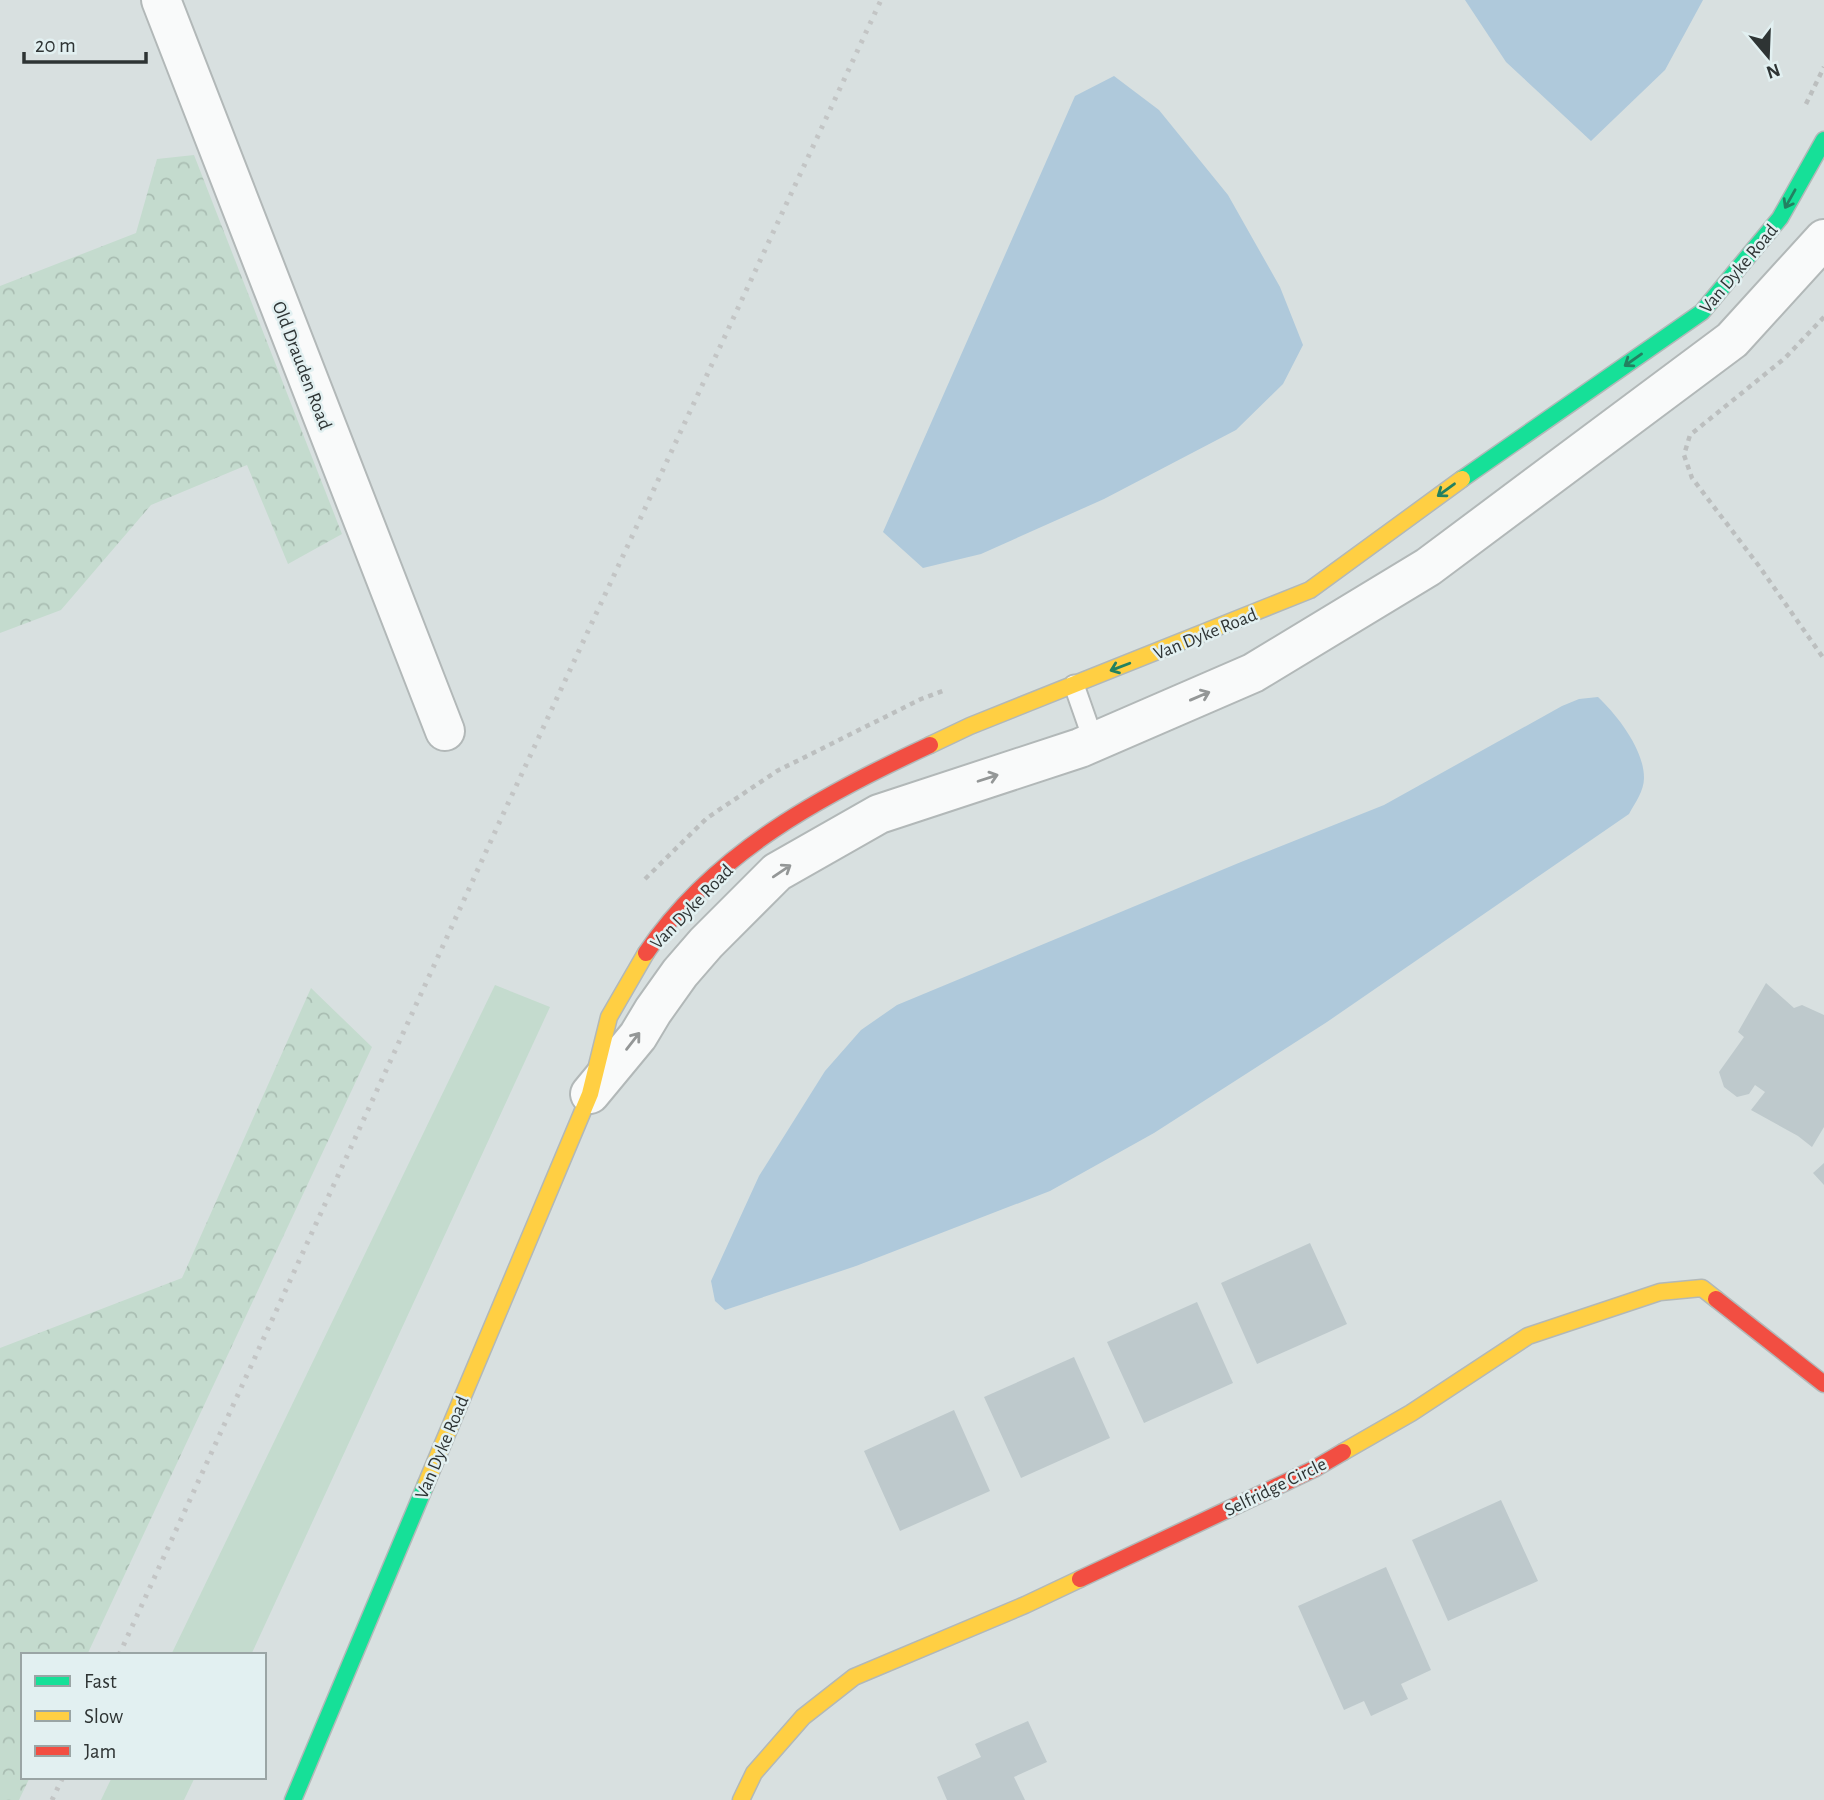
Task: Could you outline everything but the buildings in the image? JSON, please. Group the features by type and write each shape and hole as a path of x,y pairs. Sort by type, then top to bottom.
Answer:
{"street":[{"name":"Old Drauden Road","path":"161,0 445,731"},
{"name":"Van Dyke Road","path":"293,1800 590,1094 609,1017 653,943 700,890 738,857 792,817 872,772 971,726 1310,590 1452,486 1702,312 1780,218 1824,140"},
{"name":"Van Dyke Road","path":"590,1094 638,1036 680,973 706,943 777,873 879,814 1094,742 1254,673 1428,567 1732,340 1824,239"},
{"name":"Selfridge Circle","path":"741,1800 754,1773 803,1717 854,1677 1025,1605 1314,1469 1410,1413 1528,1336 1660,1292 1702,1287 1824,1384"}],"lane":[{"path":"1074,685 1094,742"}],"path":[{"path":"1801,116 1824,67"},
{"path":"1824,317 1785,358 1690,435 1684,455 1692,478 1759,566 1824,659"},
{"path":"645,879 707,818 777,771 921,699 946,690"}],"green space":[{"path":"194,155 342,534 288,564 247,465 151,505 61,610 0,633 0,286 136,233 157,159"},
{"path":"495,985 550,1007 252,1653 172,1653"},
{"path":"311,988 372,1047 88,1653 21,1653 21,1779 29,1779 19,1800 0,1800 0,1348 182,1278"},
{"path":"111,1779 194,1779 184,1800 101,1800"}],"water":[{"path":"1465,0 1703,0 1665,70 1591,141 1506,62"},
{"path":"1114,76 1159,110 1228,195 1280,287 1303,345 1283,384 1236,430 1104,499 981,554 923,568 883,532 1075,96"},
{"path":"1598,697 1628,733 1643,767 1642,788 1629,814 1327,1022 1154,1133 1050,1191 856,1266 725,1310 715,1301 711,1281 759,1176 825,1071 861,1030 897,1005 1384,805 1562,706 1579,699"}],"railway":[{"path":"120,1653 505,810 881,0"},
{"path":"52,1800 62,1779"}],"traffic: fast":[{"path":"1462,479 1702,312 1780,218 1824,140"},
{"path":"293,1800 426,1484"}],"traffic: slow":[{"path":"930,745 970,726 1310,590 1462,479"},
{"path":"426,1484 590,1094 609,1017 646,953"},
{"path":"1343,1452 1411,1413 1528,1336 1660,1292 1702,1288 1716,1299"},
{"path":"741,1800 754,1773 803,1717 854,1677 1080,1579"}],"traffic: jam":[{"path":"646,953 673,917 737,856 811,806 930,745"},
{"path":"1716,1299 1824,1384"},
{"path":"1080,1579 1314,1469 1343,1452"}]}
